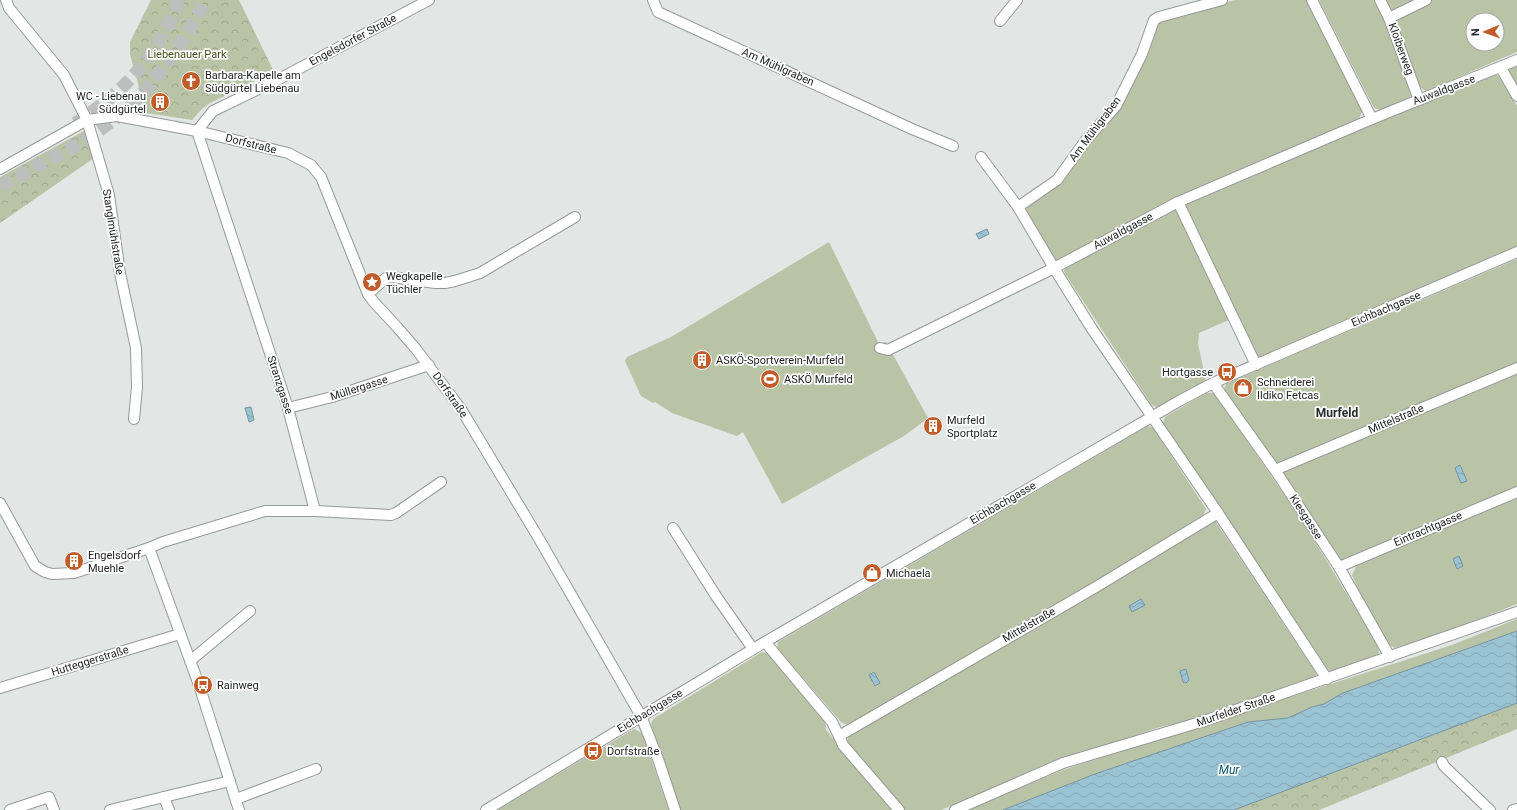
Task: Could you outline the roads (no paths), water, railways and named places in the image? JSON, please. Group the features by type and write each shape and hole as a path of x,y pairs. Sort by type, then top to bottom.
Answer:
{"street":[{"name":"Stanglmühlstraße","path":"6,0 9,8 64,75 87,120 109,195 120,274 136,348 137,387 134,419"},
{"name":"Engelsdorfer Straße","path":"197,131 213,111 279,79 429,0"},
{"name":"Am Mühlgraben","path":"653,0 658,12 912,129 953,146"},
{"path":"1000,21 1017,0"},
{"name":"Am Mühlgraben","path":"1018,207 1057,180 1086,140 1116,106 1142,54 1154,20 1222,0"},
{"path":"1312,0 1372,119"},
{"name":"Kloiberweg","path":"1380,0 1390,18 1419,100"},
{"path":"1390,18 1426,0"},
{"name":"Auwaldgasse","path":"880,348 888,350 1054,268 1178,202 1372,119 1517,60"},
{"path":"1500,68 1517,96"},
{"name":"Dorfstraße","path":"87,120 117,116 197,131 288,153 311,165 321,177 368,294 429,365 461,409 538,536 641,716 658,759 675,810"},
{"path":"0,169 87,120"},
{"name":"Stranzgasse","path":"197,131 288,408 315,511"},
{"path":"981,157 1018,207 1092,329 1218,513 1328,679"},
{"path":"1178,202 1256,365"},
{"path":"368,294 386,278 392,277 445,283 480,273 575,217"},
{"name":"Eichbachgasse","path":"486,810 765,642 1152,416 1213,383 1517,252"},
{"name":"Müllergasse","path":"288,408 332,397 429,365"},
{"name":"Mittelstraße","path":"1275,470 1517,368"},
{"name":"Kiesgasse","path":"1213,383 1275,470 1339,567 1390,657"},
{"path":"0,503 34,565 48,573 67,574 149,548 162,542 264,511 315,511 391,515 441,482"},
{"name":"Eintrachtgasse","path":"1339,567 1517,492"},
{"name":"Mittelstraße","path":"839,736 1096,587 1218,513"},
{"path":"673,528 716,596 754,649"},
{"path":"149,548 190,661 239,810"},
{"path":"190,661 250,611"},
{"name":"Murfelder Straße","path":"955,810 1063,763 1204,721 1517,612"},
{"name":"Hutteggerstraße","path":"0,688 180,634"},
{"path":"765,642 832,722 843,745 899,810"},
{"path":"1442,762 1444,766 1490,810"},
{"path":"236,799 316,768"},
{"path":"110,810 230,781"},
{"path":"10,810 49,797 54,810"},
{"path":"164,797 169,810"},
{"path":"1513,810 1517,809"}],"water":[{"path":"987,229 989,234 979,239 976,234"},
{"path":"251,407 254,420 249,422 245,408"},
{"path":"1460,465 1467,481 1461,483 1455,468"},
{"path":"1459,556 1463,566 1457,569 1453,559"},
{"path":"1141,599 1145,605 1132,612 1129,606"},
{"name":"Mur","path":"1517,631 1517,703 1234,810 1003,810 1095,774 1248,722 1288,718 1312,707 1324,704 1343,693"},
{"path":"1186,669 1189,680 1186,683 1183,682 1180,671"},
{"path":"874,672 880,683 875,686 869,675"}],"tunnel":[{"path":"75,123 90,114 117,92 141,67 161,38 175,12 178,0"},
{"path":"0,186 52,159 86,139 118,117 151,84 168,62 186,36 206,0"}],"place":[{"name":"Barbara-Kapelle am Südgürtel Liebenau","path":"191,81"},
{"name":"WC - Liebenau Südgürtel","path":"160,102"},
{"name":"Wegkapelle Tüchler","path":"372,282"},
{"name":"ASKÖ-Sportverein-Murfeld","path":"702,360"},
{"name":"Hortgasse","path":"1227,372"},
{"name":"ASKÖ Murfeld","path":"770,379"},
{"name":"Schneiderei Ildiko Fetcas","path":"1243,388"},
{"name":"Murfeld Sportplatz","path":"933,426"},
{"name":"Engelsdorf Muehle","path":"74,561"},
{"name":"Michaela","path":"872,573"},
{"name":"Rainweg","path":"203,685"},
{"name":"Dorfstraße","path":"593,751"}],"district":[{"name":"Murfeld","path":"1337,413"}],"park label":[{"name":"Liebenauer Park","path":"187,54"}]}
